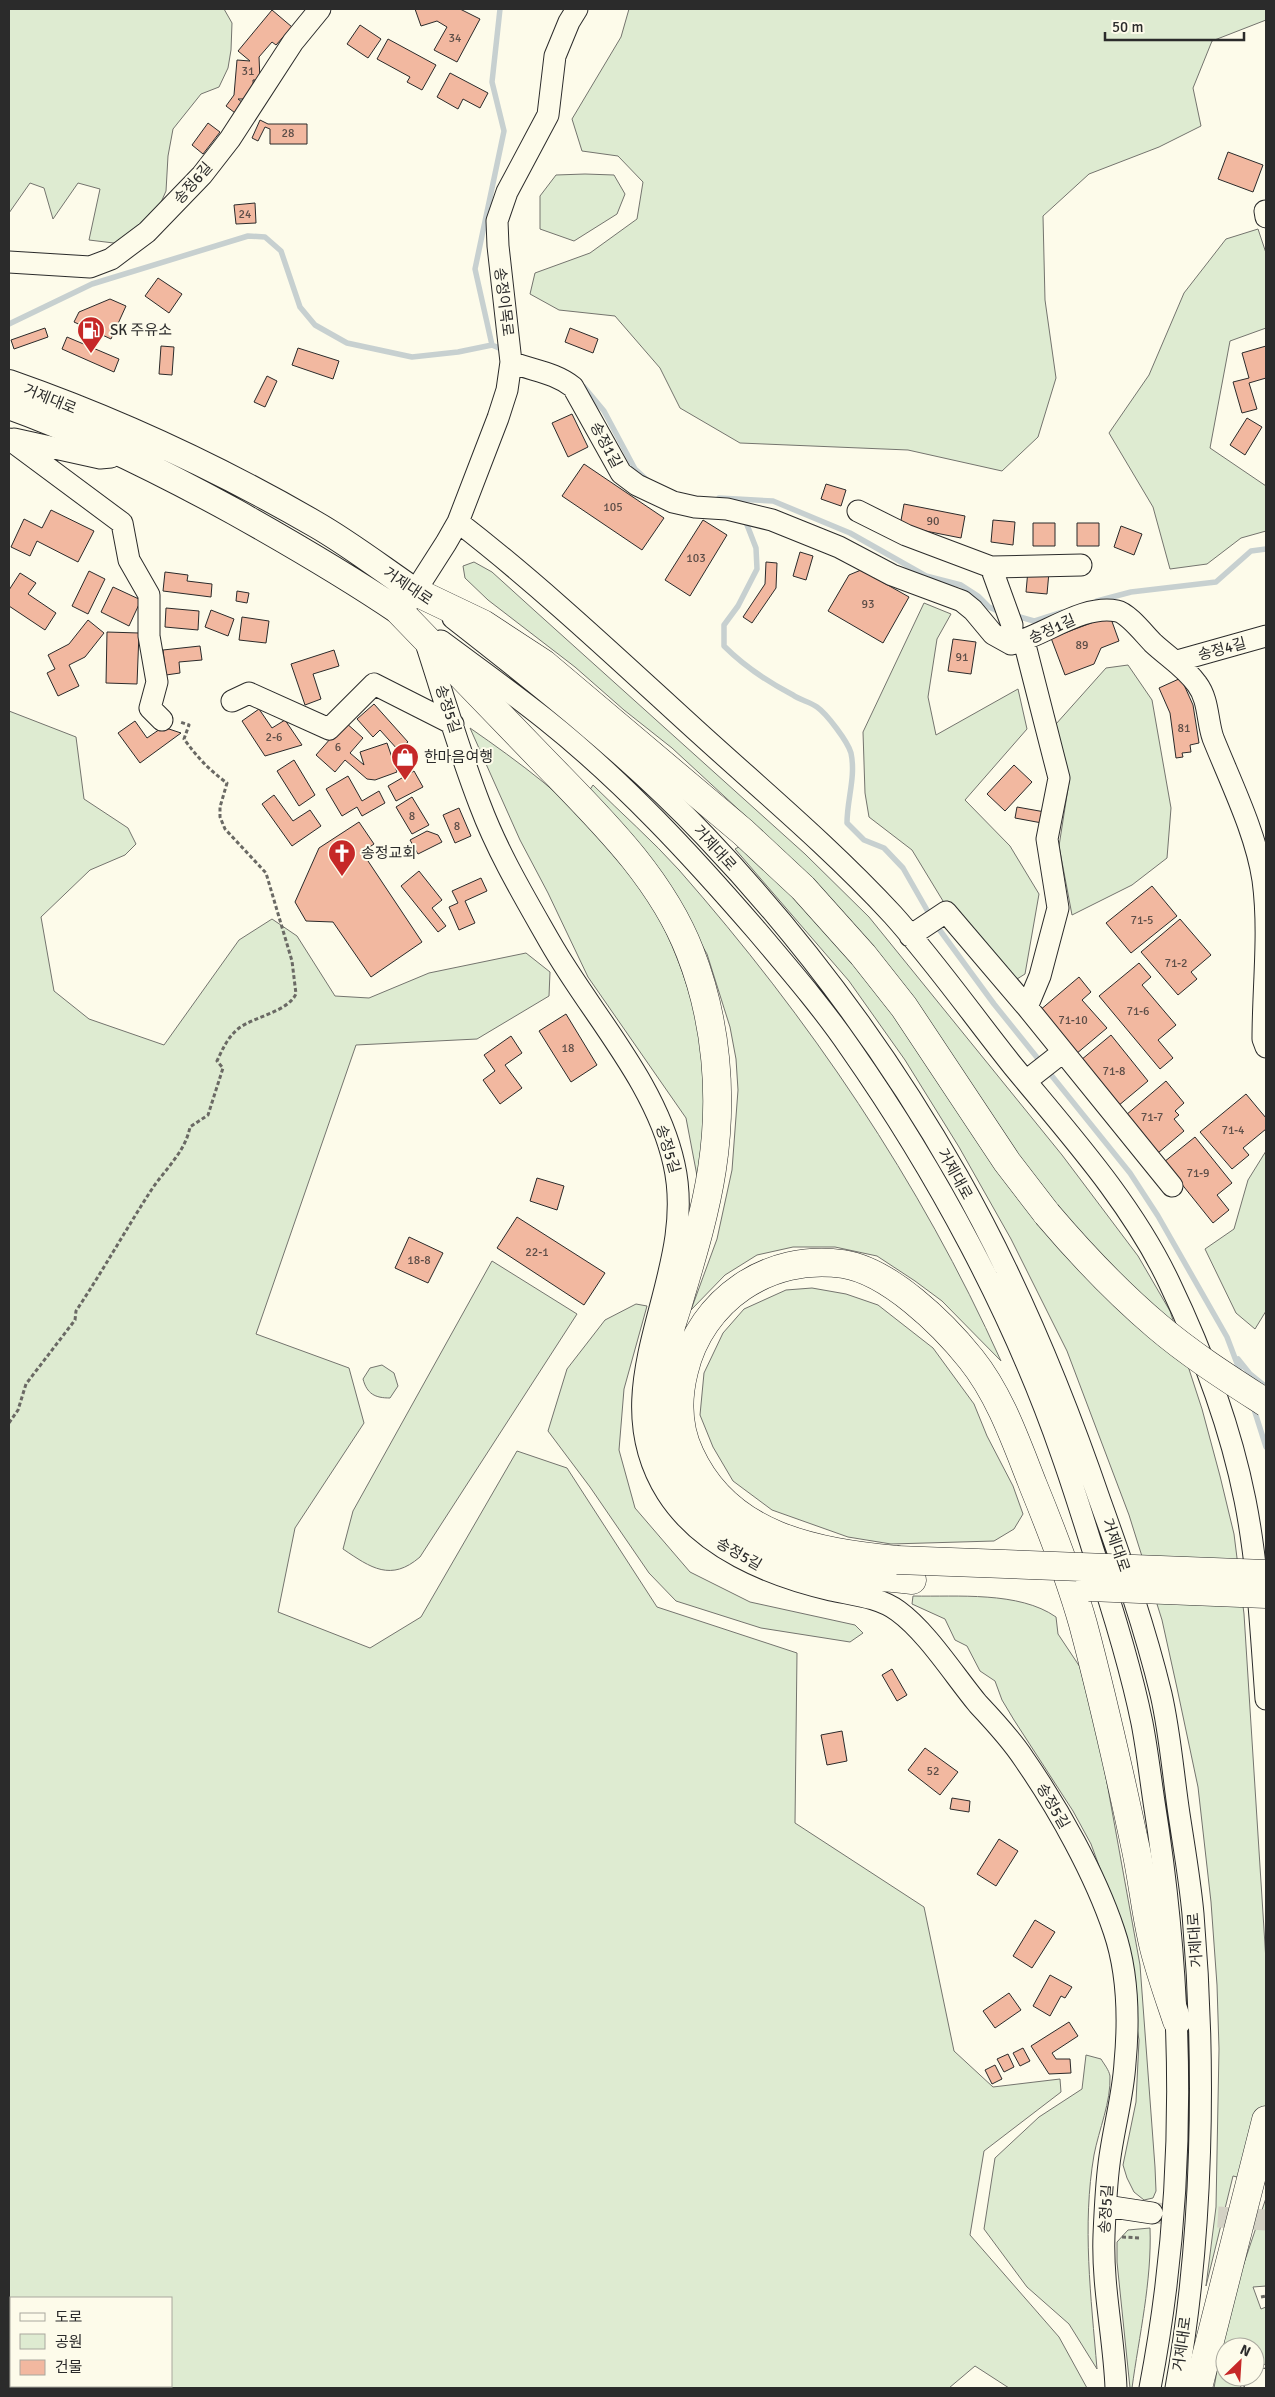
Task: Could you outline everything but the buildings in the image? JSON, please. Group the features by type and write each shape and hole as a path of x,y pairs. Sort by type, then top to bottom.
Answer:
{"highway":[{"path":"408,602 425,637 621,842 671,912 690,952 705,1004 717,1062 718,1119 712,1171 689,1266 661,1362 655,1410 663,1448 677,1481 715,1523 740,1540 772,1556 805,1566 860,1576 905,1570 1266,1574"},
{"path":"408,602 483,624 544,664 743,832 803,888 863,955 904,1007 1007,1162 1047,1214 1083,1256 1158,1327 1214,1370 1266,1403"},
{"path":"1177,2022 1154,1948 1136,1853 1082,1621 1040,1502 1005,1416 974,1362 944,1327 912,1299 877,1277 844,1264 812,1263 782,1267 756,1277 734,1292 713,1311 687,1359 680,1386 678,1414 686,1446 698,1471 710,1489 746,1520 791,1541 905,1570 1266,1594"},
{"path":"1198,2388 1266,2120"}],"main road":[{"name":"거제대로","path":"9,383 198,461 316,525 408,602"},
{"name":"거제대로","path":"9,406 39,417 183,484 346,576 408,602"}],"street":[{"name":"송정6길","path":"9,262 90,268 111,258 147,232 202,175 230,139 293,42 320,9"},
{"name":"송정이목로","path":"408,602 458,522 498,418 506,390 511,362 497,221 507,192 548,115 555,56 569,22 577,9"},
{"name":"송정1길","path":"511,362 561,378 573,387 621,473 637,486 673,502 695,507 727,509 772,520 814,537 865,559 892,575 962,601 973,610 993,634 1016,637 1051,628 1104,609 1120,611 1162,651 1177,661 1199,685 1209,712 1212,734 1258,855 1265,908 1263,1039 1266,1047"},
{"path":"9,438 100,458 111,457 117,452"},
{"path":"9,438 122,523 129,560 149,595 149,636 157,682 150,708 162,720"},
{"path":"858,511 906,535 991,567 1081,565"},
{"path":"458,522 502,556 849,869 943,974 1116,1195 1168,1280 1187,1323 1222,1415 1258,1530 1266,1699"},
{"path":"991,567 1016,637 1059,778 1047,839 1058,908 1040,976 1027,1007"},
{"name":"거제대로","path":"408,602 621,787 688,853 791,972 849,1047 941,1194 997,1300 1058,1442 1118,1627 1142,1722 1158,1823 1170,1923 1177,2022 1174,2198 1167,2285 1150,2388"},
{"name":"거제대로","path":"408,602 445,612 560,702 640,772 706,837 818,968 900,1083 961,1182 1016,1289 1080,1442 1139,1612 1162,1700 1193,1908 1198,1984 1199,2127 1192,2274 1176,2388"},
{"name":"송정4길","path":"1177,661 1266,636"},
{"name":"송정5길","path":"425,637 480,807 501,851 554,949 633,1069 652,1103 668,1139 679,1191 678,1224 670,1270 642,1386 643,1424 652,1463 668,1495 694,1525 725,1548 759,1567 819,1587 885,1602 902,1613 919,1630 966,1689 1022,1754 1070,1834 1115,1932 1124,1976 1126,2060 1120,2107 1109,2161 1104,2237 1105,2281 1116,2388"},
{"path":"232,701 249,693 328,729 374,684 453,724"},
{"path":"910,936 946,912 1027,1007 1172,1186"},
{"path":"1026,1081 1063,1052"},
{"path":"1106,2206 1152,2213"},
{"path":"1255,2388 1266,2379"}],"path":[{"path":"9,1423 18,1410 26,1384 75,1320 76,1311 120,1240 150,1192 176,1159 188,1139 190,1127 208,1115 223,1068 217,1061 228,1038 240,1028 288,1004 296,994 292,961 266,873 226,829 220,817 220,807 227,783 208,770 184,739 189,726 172,718 162,720"},
{"path":"1261,2297 1266,2296"}],"green space":[{"path":"9,9 224,9 232,23 228,68 219,87 201,94 173,129 168,156 166,191 155,216 122,244 89,240 100,189 78,183 53,219 44,188 30,183 9,213"},
{"path":"629,9 1266,9 1266,20 1212,41 1193,88 1201,126 1159,147 1089,174 1043,216 1045,300 1056,378 1038,437 1002,471 908,450 740,443 680,408 660,368 615,316 559,310 530,294 535,273 590,253 637,219 643,182 618,156 582,151 572,119 621,37"},
{"path":"556,175 614,175 625,194 617,214 574,241 540,229 540,196"},
{"path":"1258,229 1266,253 1266,328 1230,341 1210,448 1266,486 1266,531 1241,538 1207,564 1170,569 1153,507 1109,433 1149,375 1184,293 1226,239"},
{"path":"474,562 492,572 805,854 869,917 1062,1155 1138,1256 1170,1311 1202,1409 1234,1534 1244,1614 1266,1961 1266,2184 1233,2176 1206,2286 1216,2207 1219,2049 1211,1902 1198,1787 1162,1620 1129,1515 1067,1351 1011,1239 959,1147 905,1060 849,981 735,849 764,833 672,748 624,710 575,667 488,600 465,578 463,566"},
{"path":"924,603 951,614 937,639 928,697 936,735 1018,689 1027,729 965,800 1010,846 1039,894 1025,974 1017,979 943,901 912,850 869,817 865,793 863,732"},
{"path":"1128,665 1152,700 1171,808 1167,858 1132,885 1072,915 1059,846 1069,782 1056,724 1106,668"},
{"path":"9,711 76,737 84,799 128,828 136,844 125,855 90,870 41,917 54,991 89,1019 164,1045 239,940 272,919 297,936 335,996 369,998 429,973 526,953 550,972 549,996 477,1039 356,1045 256,1334 349,1368 364,1423 295,1528 278,1612 370,1648 421,1617 517,1451 567,1468 657,1607 797,1653 795,1823 924,1907 954,2051 993,2087 1060,2079 1061,2092 984,2151 970,2235 1059,2337 1087,2388 1009,2388 975,2366 949,2388 9,2388"},
{"path":"470,728 543,782 594,827 631,872 651,903 668,937 682,972 694,1009 702,1045 707,1117 698,1181 686,1118 588,977 548,893 520,840"},
{"path":"593,785 679,870 727,926 817,1043 898,1166 935,1229 1001,1361 942,1301 915,1281 877,1256 835,1247 793,1247 757,1255 725,1275 691,1310 717,1239 732,1170 738,1090 736,1059 730,1027 707,954 691,926 589,791"},
{"path":"1266,1151 1266,1311 1255,1329 1236,1313 1205,1249 1234,1229 1248,1180"},
{"path":"492,1261 577,1314 420,1557 410,1565 400,1569 381,1570 363,1562 343,1549 353,1511"},
{"path":"812,1288 846,1294 878,1305 933,1348 974,1404 987,1436 1013,1486 1023,1514 1014,1529 994,1541 891,1544 848,1537 772,1510 733,1481 713,1447 700,1415 704,1373 723,1333 744,1309 786,1290"},
{"path":"636,1304 647,1306 624,1389 619,1450 635,1508 690,1572 750,1602 855,1625 863,1633 850,1642 761,1628 676,1601 649,1573 590,1487 548,1431 567,1369 605,1320"},
{"path":"382,1365 394,1373 398,1386 390,1398 376,1396 369,1392 363,1379 370,1368"},
{"path":"913,1596 987,1597 1024,1603 1041,1609 1056,1617 1058,1634 1080,1667 1101,1750 1140,1965 1155,2167 1156,2191 1153,2198 1144,2200 1134,2192 1123,2165 1136,2102 1139,2040 1120,1923 1091,1844 1073,1811 1002,1700 995,1681 980,1671 967,1646 955,1640 945,1619 912,1604"},
{"path":"1086,2055 1101,2059 1108,2069 1110,2076 1107,2106 1094,2155 1090,2181 1088,2234 1090,2288 1097,2369 1069,2324 1027,2287 984,2229 995,2158 1039,2117 1082,2089"},
{"path":"1266,2198 1266,2286 1253,2287 1261,2309 1266,2307 1265,2364 1265,2337 1223,2337 1238,2281"},
{"path":"1150,2228 1147,2288 1132,2388 1130,2388 1117,2262 1117,2242 1128,2230"},
{"path":"1215,2382 1215,2387 1240,2387 1239,2388 1214,2388"}],"waterway":[{"path":"492,345 475,269 504,131 492,82 500,9"},
{"path":"9,324 92,284 248,236 265,237 281,251 300,307 315,325 347,343 412,357 458,352 492,345 506,351"},
{"path":"584,387 604,411 635,469 647,480"},
{"path":"719,498 773,501 850,533 926,576 961,585 978,596 989,607 1002,613"},
{"path":"744,517 756,548 757,569 738,606 724,625 724,646 765,679 817,707 837,729 849,748 852,762 847,823 864,840 884,848 903,868 931,917"},
{"path":"1097,601 1131,592 1216,582 1251,551 1266,549"},
{"path":"1013,615 1034,621 1062,612"},
{"path":"936,925 994,1004 1130,1173 1158,1216 1227,1337 1241,1374"},
{"path":"1238,1359 1250,1374 1266,1387"},
{"path":"1253,1406 1266,1447"}],"tunnel":[{"path":"1154,2213 1266,2220"}],"place":[{"name":"SK 주유소","path":"91,354"},
{"name":"한마음여행","path":"405,781"},
{"name":"송정교회","path":"342,877"}]}
